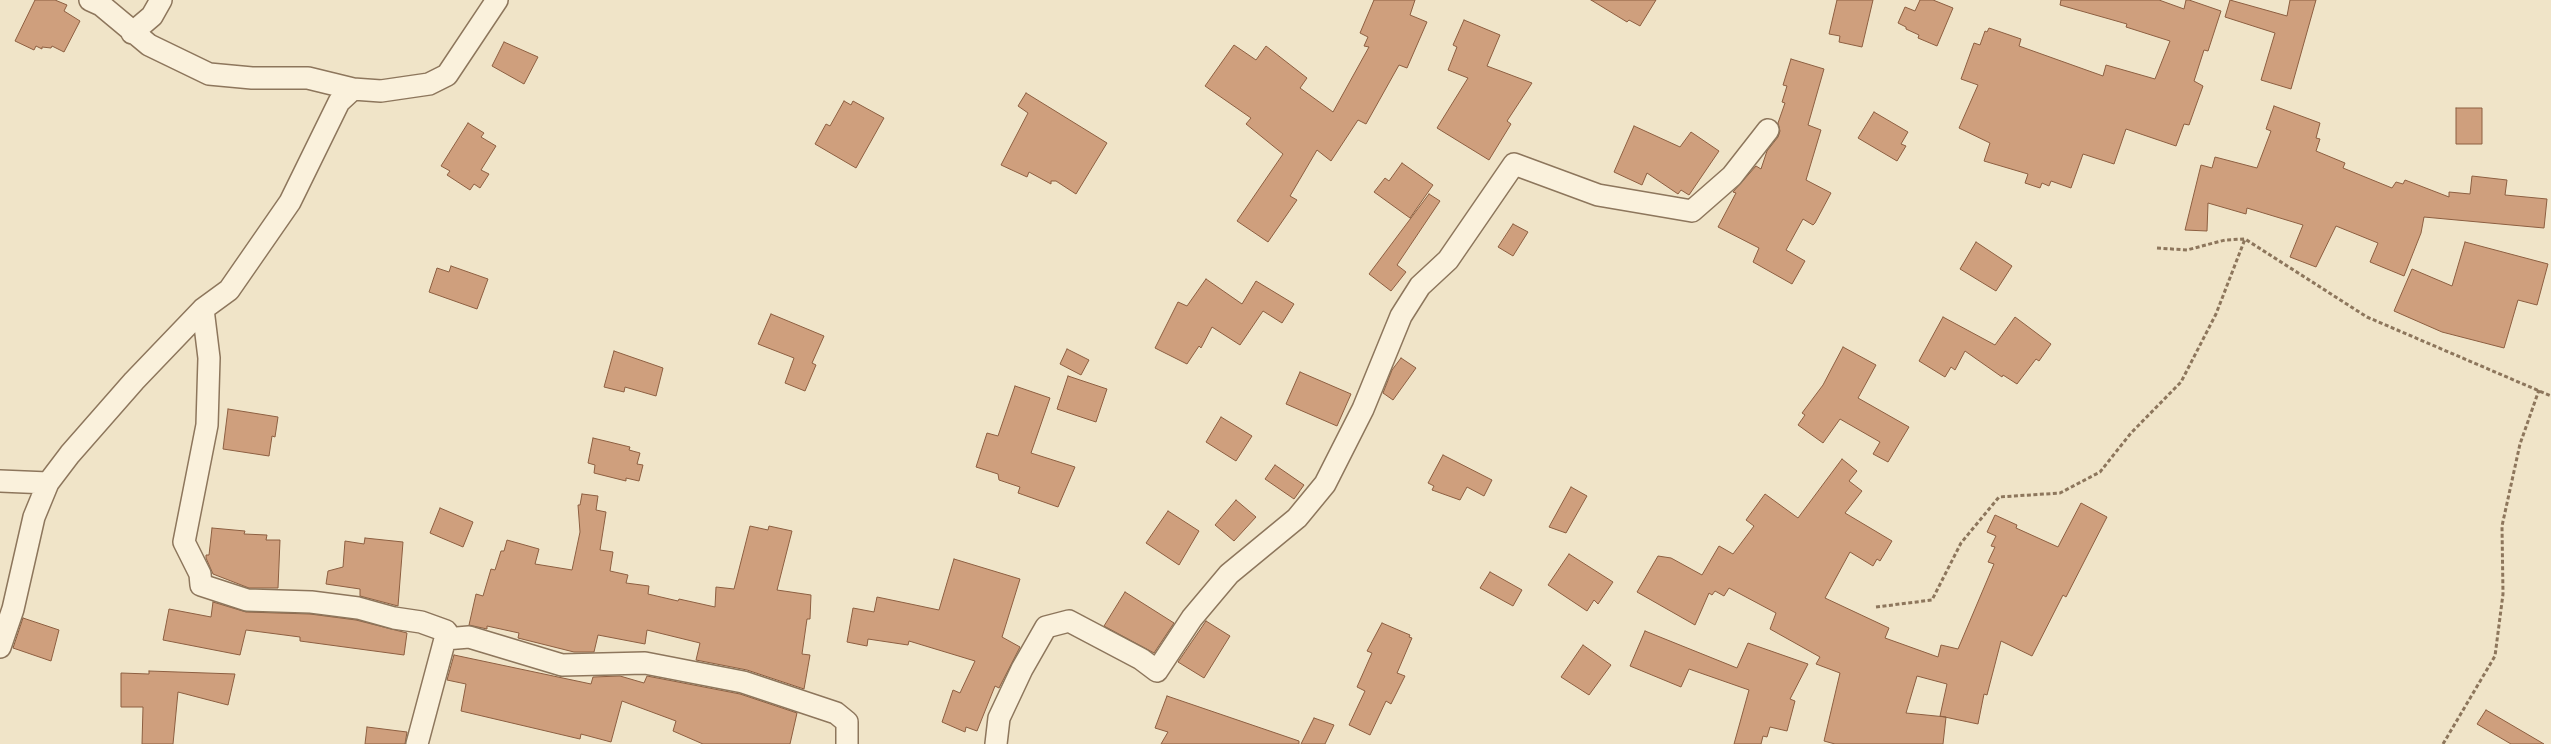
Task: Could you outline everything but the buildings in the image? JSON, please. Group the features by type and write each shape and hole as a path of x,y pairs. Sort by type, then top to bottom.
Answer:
{"street":[{"path":"90,0 101,5 132,33 149,45 209,74 252,78 308,78 353,89 381,91 429,84 447,75 497,0"},
{"path":"132,33 152,16 161,0"},
{"path":"0,647 13,609 34,518 48,483 115,403 203,309 229,290 290,202 339,102 353,89"},
{"path":"996,744 999,718 1022,669 1046,627 1069,621 1141,659 1157,671 1192,618 1229,574 1297,518 1325,484 1363,409 1401,316 1420,286 1448,260 1514,164 1598,195 1692,211 1732,176 1768,130"},
{"path":"203,309 209,358 206,425 184,542 200,574 201,585 247,600 310,602 358,608 394,618 422,622 446,631 451,638"},
{"path":"0,481 48,483"},
{"path":"417,744 445,639 469,636 562,665 645,663 743,682 836,713 847,722 847,744"}],"path":[{"path":"1876,607 1932,600 1961,543 1999,497 2060,492 2100,472 2131,433 2181,382 2216,314 2245,239"},
{"path":"2157,248 2186,250 2224,240 2245,239 2367,317 2551,396"},
{"path":"2443,744 2495,656 2503,594 2502,526 2520,444 2539,390"}]}
